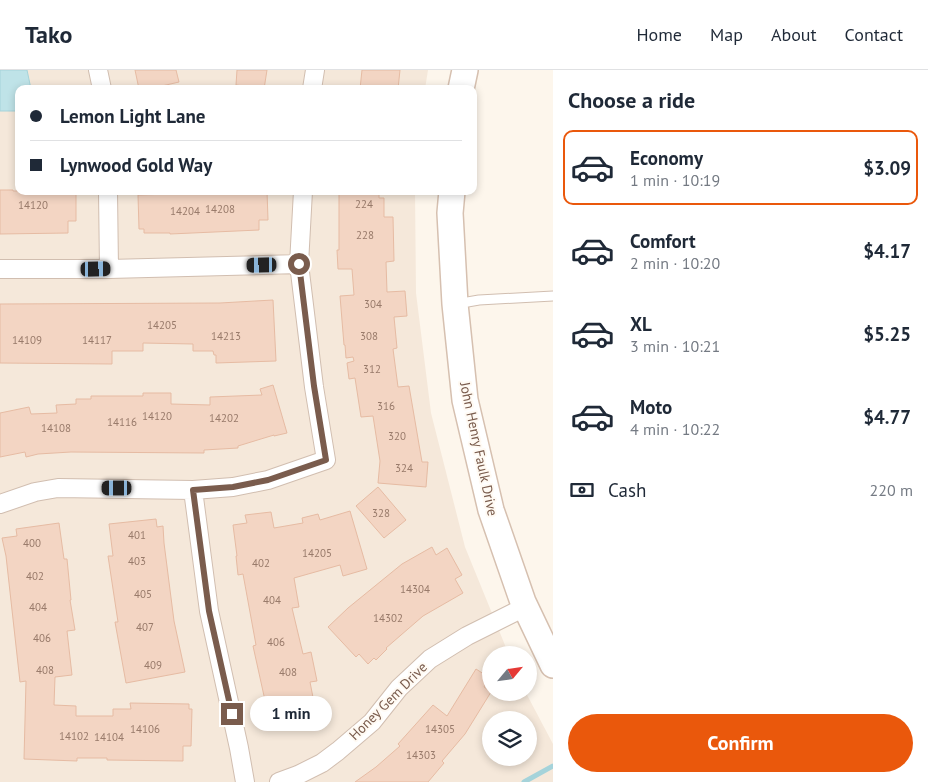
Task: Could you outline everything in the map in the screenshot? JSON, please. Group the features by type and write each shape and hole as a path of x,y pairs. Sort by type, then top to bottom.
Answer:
{"street":[{"path":"98,70 101,85"},
{"path":"313,85 315,70"},
{"path":"461,85 465,70"},
{"path":"108,195 109,269"},
{"path":"0,504 35,492 58,488 193,490 233,487 268,480 326,460 314,386 299,264 303,195"},
{"name":"John Henry Faulk Drive","path":"452,195 450,212 455,304 465,400 490,510 525,607 553,665"},
{"path":"0,269 109,269 299,264"},
{"path":"193,490 209,611 245,782"},
{"name":"Honey Gem Drive","path":"279,782 322,763 338,750 372,722 400,688 430,659 467,636 525,607"}],"lane":[{"path":"455,304 479,300 553,296"}],"shaded area":[{"path":"0,70 428,70 426,85 15,85 15,195 415,195 416,293 431,413 465,547 505,646 482,646 482,701 530,701 536,711 482,711 482,766 537,766 537,714 553,744 553,782 0,782"}],"water":[{"path":"0,70 27,70 30,85 15,85 15,111 0,111"}],"building":[{"path":"135,70 176,70 179,82 166,85 138,85"},
{"path":"237,70 267,70 265,85 236,85"},
{"path":"362,70 400,70 398,85 360,85"},
{"path":"0,190 13,190 15,195 76,195 76,221 68,221 68,233 0,234"},
{"path":"138,195 267,195 268,220 259,220 259,230 170,234 144,233 144,229 139,229"},
{"path":"339,195 379,195 379,198 384,198 384,217 393,217 394,261 386,262 387,292 405,291 407,316 394,317 397,348 393,349 398,387 409,386 422,462 428,462 426,487 378,483 380,461 373,416 361,417 355,378 349,379 347,363 354,361 353,357 346,358 340,296 354,295 352,269 338,269 337,250 339,250"},
{"path":"273,300 276,361 216,363 216,355 214,355 213,351 193,351 193,344 143,343 143,351 112,351 112,364 0,363 0,304 220,303"},
{"path":"273,385 287,433 238,446 238,448 204,450 204,453 71,452 38,454 26,457 25,452 0,457 0,413 29,407 31,414 57,413 56,405 76,404 76,399 91,399 91,396 143,396 143,393 171,393 171,404 210,405 210,397 262,395 260,389"},
{"path":"378,487 406,520 384,538 356,506"},
{"path":"350,511 367,569 343,576 340,565 294,578 299,607 292,608 303,654 311,652 317,681 310,682 317,718 270,728 253,646 256,645 243,574 238,575 233,525 247,523 245,515 271,512 274,528 303,523 302,518 318,514 320,520"},
{"path":"156,519 157,527 163,526 174,621 185,672 126,683 115,622 118,622 108,556 113,556 109,524"},
{"path":"59,523 64,559 67,559 70,600 75,630 67,631 72,675 55,677 54,705 76,706 76,716 113,716 113,709 131,709 130,703 189,704 189,709 192,709 191,746 183,746 183,761 107,760 107,758 77,758 77,761 24,759 26,681 20,682 6,556 2,538 17,536 16,529"},
{"path":"432,547 436,555 447,548 462,575 455,579 463,593 423,616 386,648 376,660 374,658 368,664 359,654 356,657 328,627 348,608 402,564"},
{"path":"476,669 482,673 482,701 485,701 465,734 442,761 444,763 428,782 355,782 400,746 398,744 433,705 447,716"}],"waterway":[{"path":"524,782 553,766"}],"route":[{"path":"232,714 209,611 193,490 233,487 268,480 326,460 314,386 299,264"}]}
